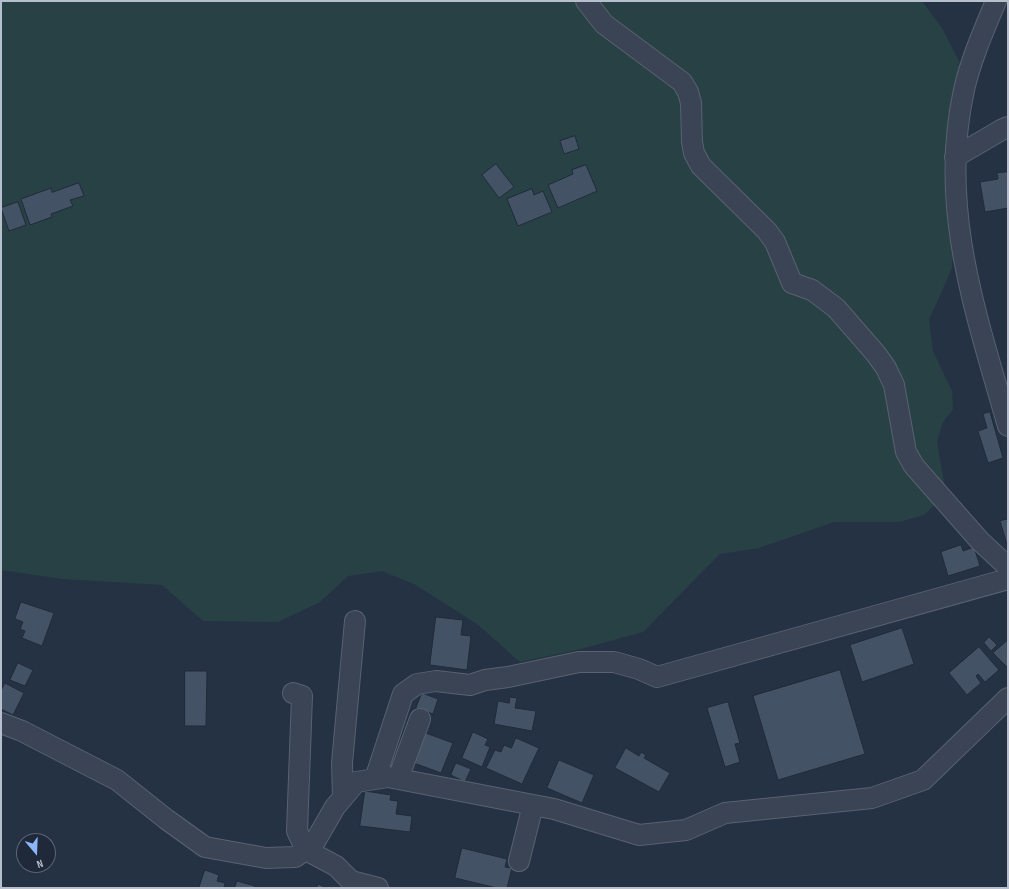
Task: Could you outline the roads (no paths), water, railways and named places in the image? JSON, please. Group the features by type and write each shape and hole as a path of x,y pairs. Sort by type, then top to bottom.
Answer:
{"street":[{"path":"586,1 604,24 682,82 688,92 691,103 692,142 694,153 700,166 767,231 775,242 792,284 812,290 836,308 876,354 886,368 894,385 906,452 914,466 980,541 1008,567"},
{"path":"996,1 974,56 964,89 958,121 956,194 960,241 964,264 977,317 1008,426"},
{"path":"956,157 1008,127"},
{"path":"375,779 403,694 417,684 436,681 470,685 485,680 508,677 579,662 614,662 639,669 657,677 1008,579"},
{"path":"344,797 342,763 355,621"},
{"path":"293,693 302,696 297,831 306,850 336,866 350,885 378,888"},
{"path":"1,723 22,731 116,780 166,819 205,846 266,858 295,857 306,850 313,845 335,807 356,782 388,776 554,809 639,835 686,830 725,813 872,798 923,780 1008,698"},
{"path":"398,779 420,719"},
{"path":"519,861 533,805"}]}
